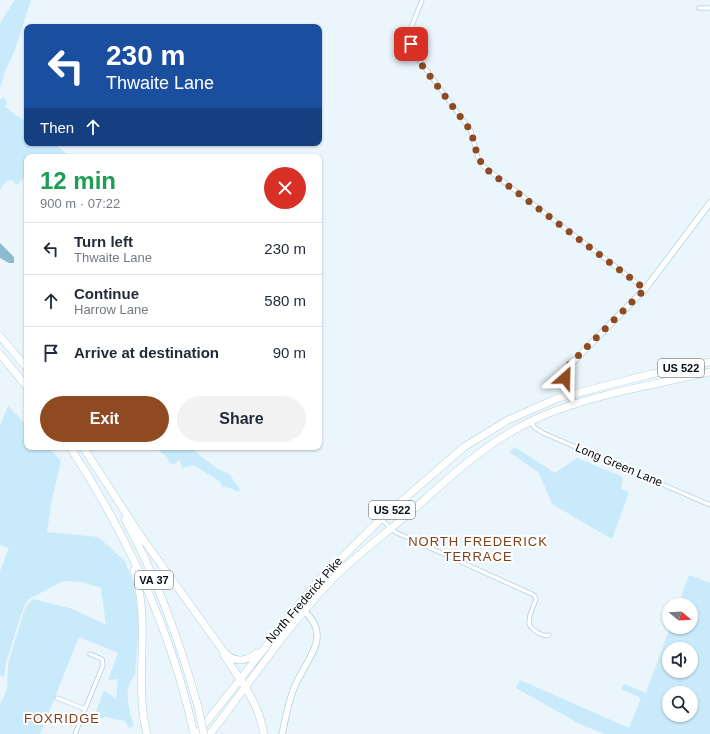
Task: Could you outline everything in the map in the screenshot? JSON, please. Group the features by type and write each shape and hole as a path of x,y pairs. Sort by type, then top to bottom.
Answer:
{"highway":[{"path":"0,336 24,364"},
{"path":"0,354 24,383"},
{"name":"North Frederick Pike","path":"197,734 297,605 343,555 438,468 479,437 524,412 571,395 710,362"},
{"name":"North Frederick Pike","path":"210,734 304,611 356,556 391,529 478,453 503,436 530,421 574,405 710,372"},
{"name":"VA 37","path":"72,450 103,500 128,548 154,605 174,660 194,734"},
{"name":"VA 37","path":"85,450 132,532 161,596 182,652 198,707 204,734"},
{"path":"92,461 140,536 246,687 258,708 264,734"},
{"path":"103,500 130,558 140,592 142,622 141,692 143,716 148,734"},
{"path":"212,638 227,656 239,660 252,656 272,637"}],"street":[{"path":"422,0 409,33 415,56 471,131 478,158 486,169 645,289"},
{"path":"702,4 699,8 710,8"},
{"path":"574,405 565,376 567,368 645,289 710,203"},
{"name":"Long Green Lane","path":"530,421 535,428 543,433 710,504"},
{"path":"382,519 391,529 534,595 536,599 530,615 529,624 532,628 544,636 549,635"},
{"path":"282,734 294,687 314,652 317,641 316,626 313,620 297,605"},
{"path":"75,734 103,665 102,659 90,654"},
{"path":"57,698 85,709"}],"shaded area":[{"path":"15,0 31,0 15,50 5,71 0,89 0,23"},
{"path":"4,97 7,103 5,107 24,121 24,146 57,146 67,154 24,154 24,178 17,185 12,180 6,181 0,190 0,99"},
{"path":"0,243 14,257 14,263 9,263 0,258"},
{"path":"8,406 24,422 24,450 51,450 61,461 51,504 47,532 98,537 125,561 134,585 139,622 135,675 131,681 128,693 129,706 134,726 129,728 125,721 106,717 93,720 104,690 116,699 118,679 108,680 118,653 79,637 40,734 0,734 0,704 7,690 8,664 25,608 33,599 73,609 106,625 101,588 82,582 63,581 29,599 23,609 6,662 4,677 0,675 0,571 9,548 0,545 0,426"},
{"path":"515,447 555,473 577,458 623,477 621,489 629,492 612,539 552,504 539,473 509,452"},
{"path":"158,450 195,450 216,468 229,474 240,489 238,492 230,488 223,487 218,480 193,465 182,468 180,460 174,464 169,463 167,457"},
{"path":"689,575 710,583 710,734 605,734 580,724 516,688 520,680 629,728 641,698 621,689 624,684 646,693 662,649 662,678 698,678 698,642 665,642 667,634 698,634 698,598 681,598"}],"district":[{"name":"NORTH FREDERICK TERRACE","path":"478,548"},
{"name":"FOXRIDGE","path":"62,718"}],"route":[{"path":"411,44 415,56 474,136 478,158 486,169 645,289 628,308 568,366 565,372 565,378"}]}
